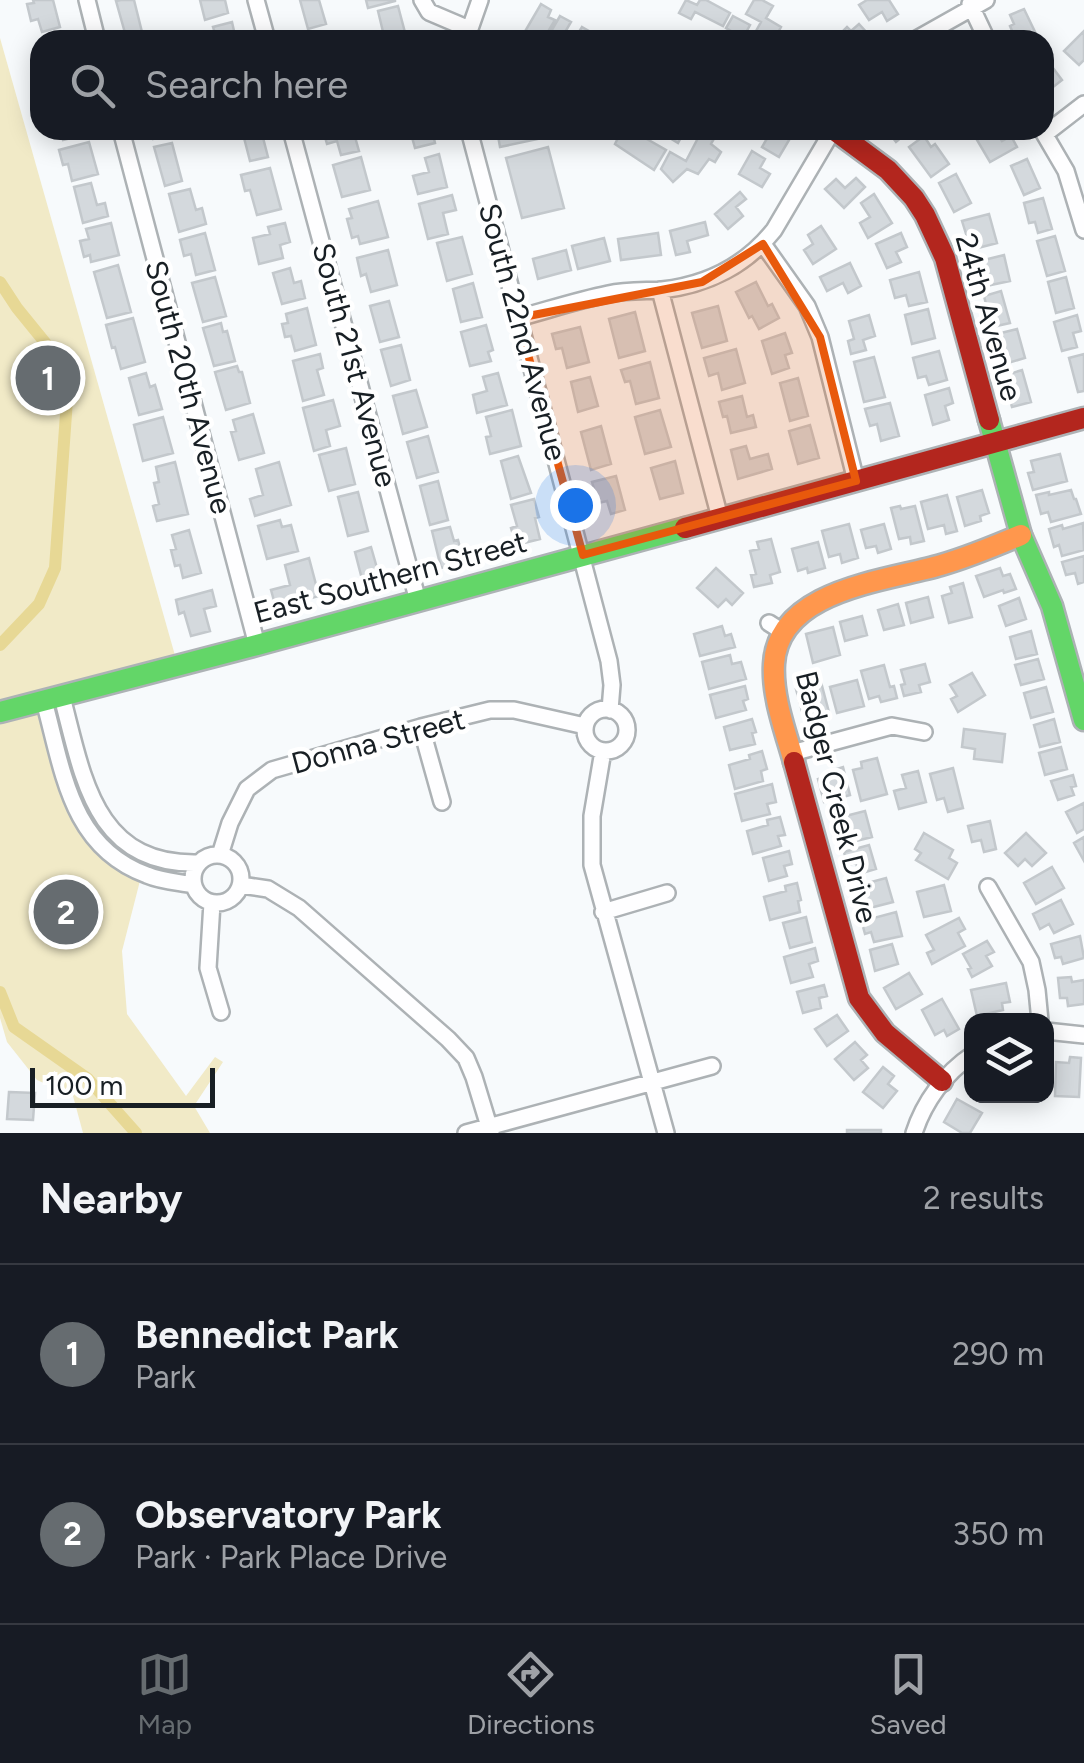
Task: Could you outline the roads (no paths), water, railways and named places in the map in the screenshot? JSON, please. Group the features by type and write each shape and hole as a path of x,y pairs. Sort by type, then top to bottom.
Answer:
{"street":[{"path":"87,0 95,30"},
{"path":"256,0 264,30"},
{"path":"422,0 430,12 461,30"},
{"path":"469,30 480,0"},
{"path":"931,30 976,3 983,30"},
{"path":"1054,125 1084,104"},
{"name":"South 20th Avenue","path":"124,140 256,645"},
{"name":"South 21st Avenue","path":"295,140 418,601"},
{"name":"South 22nd Avenue","path":"472,140 609,661 610,710"},
{"path":"518,318 609,294 683,287 742,262 763,244 790,206 827,140"},
{"name":"24th Avenue","path":"849,140 894,173 925,213 945,258 1021,535 1078,677 1084,720"},
{"path":"1049,140 1066,171 1084,230"},
{"path":"763,244 807,306 820,337 856,481"},
{"path":"660,290 720,518"},
{"name":"East Southern Street","path":"0,712 1084,418"},
{"name":"Badger Creek Drive","path":"942,1082 883,1033 858,998 773,683 776,628 826,596 940,566 1021,535"},
{"path":"53,699 86,788 114,832 153,857 199,863 220,855 235,862 242,877 232,898 212,903 202,898 192,878 199,863"},
{"path":"53,699 69,793 92,837 124,865 193,886"},
{"name":"Donna Street","path":"220,855 246,789 272,770 490,710 514,710 585,726"},
{"path":"599,710 610,710 620,714 627,734 620,746 603,751 590,744 585,726 599,710"},
{"path":"792,753 892,726 924,732"},
{"path":"421,727 442,802"},
{"path":"603,751 592,816 592,865 666,1133"},
{"path":"241,885 268,890 299,908 448,1038 466,1058 490,1130"},
{"path":"988,887 1031,962 1039,1013"},
{"path":"604,912 667,892"},
{"path":"212,903 208,968 222,1012"},
{"path":"1054,1032 1084,1035"},
{"path":"914,1133 942,1082 964,1062"},
{"path":"466,1133 490,1130 712,1066"}],"waterway":[{"path":"0,282 69,372 55,568 39,604 0,645"},
{"path":"0,992 14,1027 88,1079 136,1133"}],"place":[{"name":"Bennedict Park","path":"48,378"},
{"name":"Observatory Park","path":"66,912"}]}
